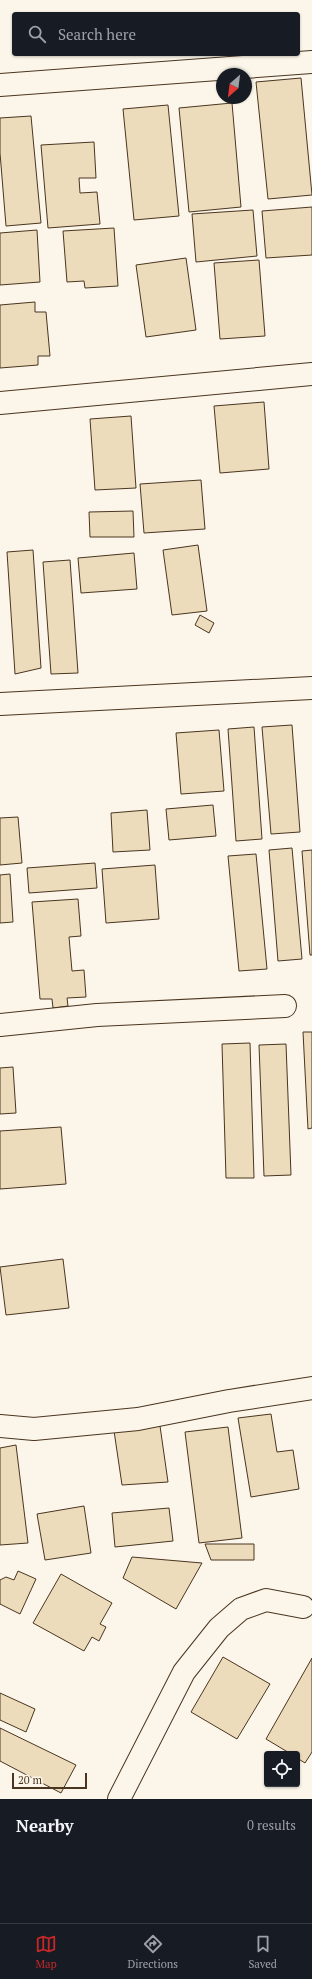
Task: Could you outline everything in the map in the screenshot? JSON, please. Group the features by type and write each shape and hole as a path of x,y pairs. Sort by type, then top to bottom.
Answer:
{"street":[{"path":"0,85 312,62"},
{"path":"0,404 312,374"},
{"path":"0,704 312,688"},
{"path":"0,1025 97,1015 285,1006"},
{"path":"0,1426 34,1428 138,1419 229,1401 312,1388"},
{"path":"119,1799 184,1672 219,1628 241,1609 266,1600 303,1607"}],"building":[{"path":"301,78 312,195 268,199 256,82"},
{"path":"232,104 241,207 189,212 179,108"},
{"path":"168,105 179,216 134,220 123,109"},
{"path":"31,116 41,223 6,226 0,153 0,118"},
{"path":"94,142 96,178 79,178 80,193 97,192 100,224 48,228 41,145"},
{"path":"312,207 312,255 266,258 262,211"},
{"path":"253,210 257,256 196,262 192,214"},
{"path":"114,228 118,286 85,288 84,281 67,282 63,231"},
{"path":"37,230 40,282 0,285 0,233"},
{"path":"186,258 196,330 146,337 136,265"},
{"path":"259,260 265,336 220,339 214,263"},
{"path":"35,302 35,312 46,312 50,356 38,356 38,365 0,368 0,305"},
{"path":"264,402 269,469 220,473 214,406"},
{"path":"131,416 136,488 95,490 90,419"},
{"path":"201,480 205,529 144,533 140,484"},
{"path":"133,511 134,537 90,537 89,512"},
{"path":"198,545 207,611 172,615 163,550"},
{"path":"33,550 41,668 15,674 7,552"},
{"path":"134,553 137,589 81,593 78,558"},
{"path":"70,560 78,673 51,674 43,562"},
{"path":"200,615 214,623 209,633 195,625"},
{"path":"292,725 300,832 271,834 262,727"},
{"path":"254,727 262,839 236,841 228,729"},
{"path":"219,730 224,791 181,794 176,733"},
{"path":"213,805 216,836 169,840 166,809"},
{"path":"147,810 150,850 113,852 111,813"},
{"path":"18,817 22,863 0,865 0,818"},
{"path":"292,848 302,959 278,961 269,850"},
{"path":"312,850 312,955 310,955 302,851"},
{"path":"256,854 267,969 239,971 228,856"},
{"path":"95,863 97,888 29,893 27,868"},
{"path":"155,865 159,919 106,923 102,869"},
{"path":"10,874 13,922 0,923 0,875"},
{"path":"78,899 81,936 69,937 72,971 84,970 86,997 67,998 68,1006 53,1008 52,999 40,999 32,902"},
{"path":"303,1032 312,1032 312,1128 308,1129"},
{"path":"250,1043 254,1178 226,1178 222,1044"},
{"path":"286,1044 291,1175 264,1176 259,1045"},
{"path":"13,1067 16,1113 0,1114 0,1068"},
{"path":"61,1127 66,1184 0,1189 0,1131"},
{"path":"63,1259 69,1308 6,1315 0,1267"},
{"path":"271,1414 277,1452 293,1450 299,1489 251,1497 238,1418"},
{"path":"159,1419 168,1482 122,1485 113,1424"},
{"path":"228,1427 242,1538 199,1543 185,1432"},
{"path":"16,1445 28,1543 0,1545 0,1448"},
{"path":"84,1506 91,1553 45,1560 37,1514"},
{"path":"169,1508 173,1541 115,1547 112,1513"},
{"path":"205,1544 254,1544 254,1560 211,1560"},
{"path":"132,1557 202,1563 176,1609 123,1578"},
{"path":"18,1571 36,1579 20,1614 0,1604 0,1580 6,1577 14,1580"},
{"path":"61,1574 112,1603 100,1624 106,1627 99,1641 92,1637 84,1651 33,1623"},
{"path":"223,1657 270,1684 237,1739 191,1712"},
{"path":"312,1658 312,1752 305,1763 300,1760 300,1751 286,1751 266,1739"},
{"path":"0,1693 35,1709 26,1732 0,1720"},
{"path":"0,1728 76,1765 61,1793 0,1761"}]}
